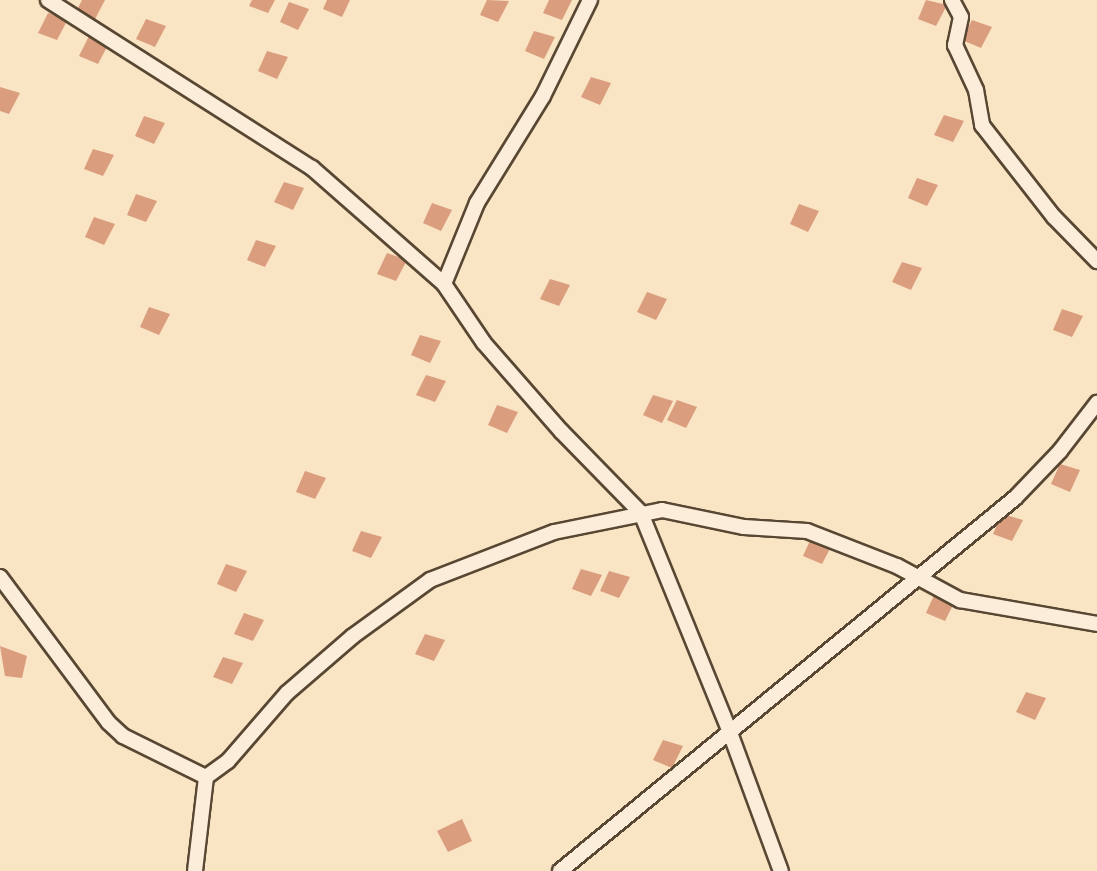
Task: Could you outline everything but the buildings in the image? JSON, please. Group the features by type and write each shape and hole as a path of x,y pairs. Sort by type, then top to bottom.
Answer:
{"street":[{"path":"48,0 312,168 444,284 484,343 562,432 640,513 729,730 781,871"},
{"path":"444,284 477,203 543,96 590,0"},
{"path":"952,0 962,17 955,45 976,90 987,133 1054,216 1097,261"},
{"path":"560,871 729,730 1015,498 1060,451 1097,403"},
{"path":"195,871 206,777 228,761 287,693 352,636 430,580 554,532 662,510 744,527 807,531 918,576 932,588 960,600 1097,624"},
{"path":"0,577 109,723 123,736 206,777"}]}
